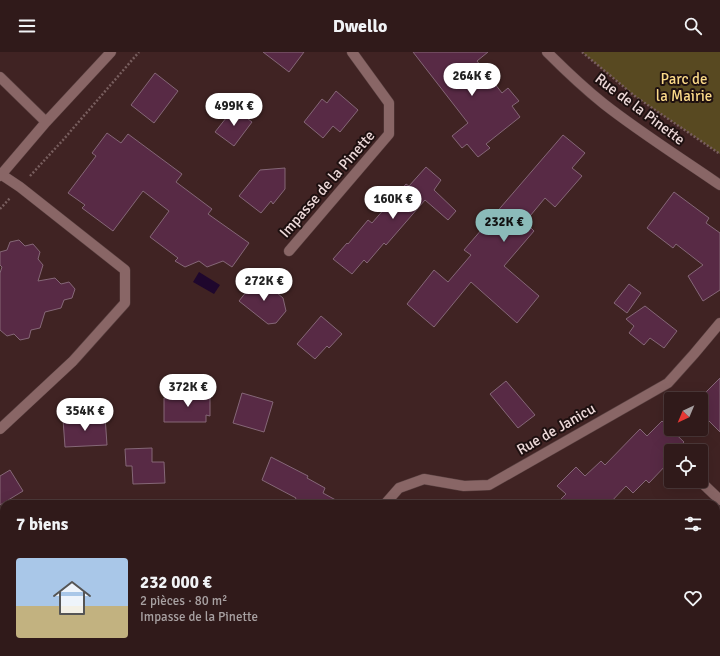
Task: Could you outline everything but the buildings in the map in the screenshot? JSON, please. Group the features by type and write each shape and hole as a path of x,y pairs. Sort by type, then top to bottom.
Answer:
{"street":[{"path":"0,429 73,361 125,303 126,270 20,187 1,176 46,122 111,52"},
{"name":"Impasse de la Pinette","path":"289,251 389,134 389,103 352,52"},
{"name":"Rue de la Pinette","path":"547,52 561,67 603,104 645,135 720,185"},
{"path":"0,77 46,122"},
{"name":"Rue de Janicu","path":"388,500 399,488 424,479 464,486 489,485 668,383 720,323"},
{"path":"707,488 720,500"}],"path":[{"path":"0,209 63,140 139,52"},
{"path":"582,52 636,97 720,154"}],"green space":[{"name":"Parc de la Mairie","path":"582,52 720,52 720,154 636,97"}],"shaded area":[{"path":"199,272 220,285 214,294 193,282"}]}
